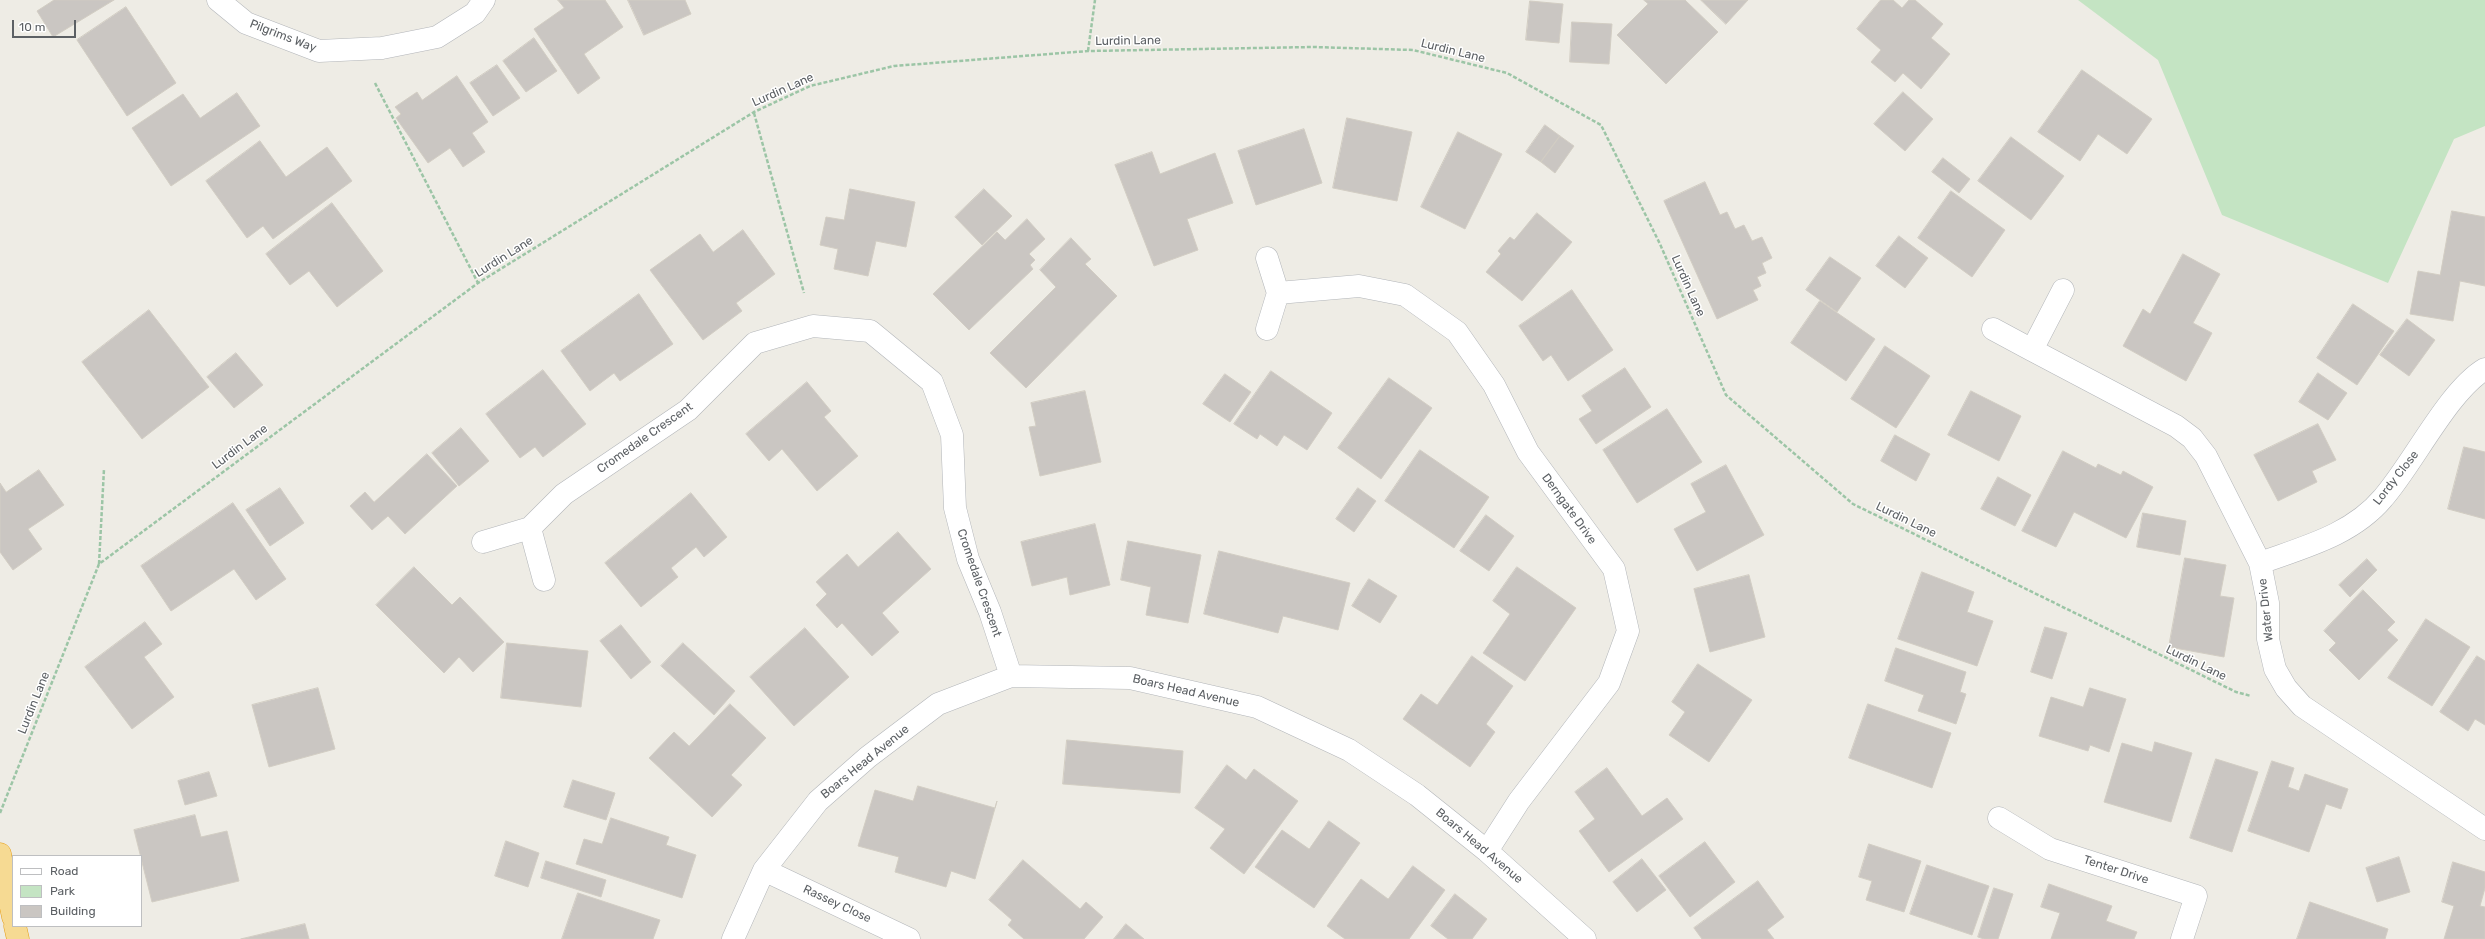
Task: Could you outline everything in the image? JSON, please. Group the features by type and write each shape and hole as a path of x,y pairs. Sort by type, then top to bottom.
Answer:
{"highway":[{"path":"0,854 12,912"},
{"path":"15,927 18,939"}],"street":[{"name":"Pilgrims Way","path":"218,0 246,23 319,51 382,48 437,37 475,13 484,0"},
{"path":"1267,258 1278,293 1267,329"},
{"name":"Derngate Drive","path":"1278,293 1359,286 1405,295 1457,332 1494,385 1528,452 1614,569 1628,631 1609,683 1519,801 1487,851"},
{"path":"2032,350 2063,290"},
{"name":"Cromedale Crescent","path":"483,542 530,528 564,494 688,410 755,343 813,326 870,331 932,382 952,435 955,508 968,559 990,612 1011,676"},
{"name":"Water Drive","path":"1993,329 2176,426 2192,438 2206,456 2260,563 2268,603 2268,639 2275,668 2286,688 2302,706 2485,829"},
{"name":"Lordy Close","path":"2260,563 2329,538 2357,522 2383,499 2458,394 2485,369"},
{"path":"530,528 544,580"},
{"name":"Boars Head Avenue","path":"733,939 764,870 818,801 868,757 938,704 1011,676 1130,678 1258,707 1348,750 1417,795 1487,851 1585,939"},
{"name":"Tenter Drive","path":"1999,818 2050,849 2196,896 2182,939"},
{"name":"Rassey Close","path":"764,870 909,939"}],"path":[{"path":"1088,51 1095,0"},
{"name":"Lurdin Lane","path":"0,813 99,564 478,283 754,112 810,86 894,66 1088,51 1313,47 1413,50 1507,73 1601,125 1660,244 1726,395 1853,504 2236,692 2302,706"},
{"path":"358,49 478,283"},
{"path":"754,112 813,326"},
{"path":"99,564 104,469"}],"green space":[{"path":"2078,0 2485,0 2485,126 2454,139 2388,283 2222,215 2158,60"}],"building":[{"path":"54,0 114,0 53,37 37,11"},
{"path":"558,0 605,0 623,27 584,54 600,78 578,94 534,29 564,8"},
{"path":"628,0 685,0 691,14 644,35"},
{"path":"1644,0 1685,0 1718,32 1666,84 1617,35 1648,4"},
{"path":"1701,0 1748,0 1726,24"},
{"path":"1881,0 1893,0 1902,8 1909,0 1915,0 1943,24 1931,38 1950,54 1921,89 1903,73 1895,82 1871,62 1881,50 1857,29"},
{"path":"1530,1 1563,4 1559,43 1526,40"},
{"path":"126,7 176,83 127,116 77,40"},
{"path":"1572,22 1612,24 1609,64 1570,62"},
{"path":"534,38 557,71 526,92 503,61"},
{"path":"497,65 520,98 493,116 470,83"},
{"path":"2082,70 2152,119 2127,154 2098,134 2080,161 2038,132"},
{"path":"457,76 488,122 472,133 485,152 463,167 450,148 428,163 396,118 401,114 395,107 417,92 422,100"},
{"path":"1903,92 1933,119 1905,151 1874,124"},
{"path":"237,93 260,126 171,186 132,128 183,94 200,118"},
{"path":"1347,118 1412,132 1397,201 1333,188"},
{"path":"1545,125 1560,136 1541,162 1526,152"},
{"path":"1304,129 1322,183 1256,205 1238,151"},
{"path":"1458,132 1502,154 1465,229 1421,207"},
{"path":"1560,136 1574,146 1555,173 1541,162"},
{"path":"2011,137 2064,176 2031,220 1978,181"},
{"path":"260,141 286,177 327,147 352,181 273,239 263,226 247,238 206,181"},
{"path":"1152,152 1160,174 1215,153 1233,203 1187,219 1198,250 1154,266 1115,165"},
{"path":"1943,158 1970,179 1959,193 1932,172"},
{"path":"1705,182 1720,215 1727,212 1735,229 1744,225 1752,241 1762,237 1772,258 1762,263 1766,273 1757,277 1761,286 1753,290 1758,300 1717,319 1664,201"},
{"path":"850,189 915,202 906,247 876,241 868,276 834,269 838,249 820,245 826,217 844,220"},
{"path":"984,189 1012,216 982,245 955,217"},
{"path":"1951,191 2005,230 1972,277 1918,238"},
{"path":"332,203 383,271 337,307 309,271 290,285 266,254"},
{"path":"2452,211 2485,217 2485,286 2460,281 2453,321 2410,314 2418,271 2440,275"},
{"path":"1537,213 1572,242 1522,301 1486,272 1501,254 1498,251 1510,237 1514,240"},
{"path":"1027,219 1045,239 1029,254 1035,260 1030,265 1033,269 969,330 933,294 997,232 1005,240"},
{"path":"743,230 775,274 736,303 742,311 703,340 650,270 700,234 713,252"},
{"path":"1899,236 1928,258 1905,288 1876,266"},
{"path":"1071,238 1091,259 1085,264 1117,296 1026,388 990,353 1056,287 1040,270"},
{"path":"2183,254 2220,274 2193,323 2212,333 2186,381 2123,346 2143,309 2150,314"},
{"path":"1830,257 1861,278 1837,312 1806,290"},
{"path":"1572,290 1613,350 1568,381 1551,355 1543,361 1519,326"},
{"path":"639,294 673,344 620,381 614,373 590,391 561,351"},
{"path":"1820,301 1875,339 1846,381 1791,343"},
{"path":"2353,304 2394,331 2357,385 2317,358"},
{"path":"149,310 209,387 142,439 82,362"},
{"path":"2407,319 2435,340 2409,376 2380,355"},
{"path":"1885,346 1930,376 1896,428 1851,399"},
{"path":"236,353 263,385 234,408 207,377"},
{"path":"1625,368 1651,407 1596,444 1579,419 1592,411 1582,396"},
{"path":"543,370 586,424 543,457 535,447 520,458 486,414"},
{"path":"1271,371 1332,413 1307,450 1284,435 1277,446 1260,434 1257,439 1234,424"},
{"path":"2318,373 2347,393 2328,420 2299,402"},
{"path":"1225,374 1251,392 1230,422 1203,404"},
{"path":"1389,378 1432,408 1381,479 1338,448"},
{"path":"807,382 831,411 824,417 858,456 817,491 782,449 769,461 746,434"},
{"path":"1085,391 1101,462 1040,476 1029,427 1036,426 1031,403"},
{"path":"1971,391 2021,416 1999,461 1948,435"},
{"path":"1667,409 1702,462 1637,503 1603,450"},
{"path":"2318,424 2336,460 2312,471 2317,482 2278,501 2254,455"},
{"path":"461,428 489,461 459,486 432,453"},
{"path":"1895,435 1930,454 1916,481 1881,461"},
{"path":"2464,447 2485,452 2485,519 2448,509"},
{"path":"1420,450 1489,497 1454,548 1385,501"},
{"path":"2063,451 2096,468 2098,464 2121,475 2123,471 2153,487 2126,538 2074,512 2056,547 2022,531"},
{"path":"427,454 457,486 405,534 388,516 372,530 350,506 365,492 374,502"},
{"path":"1726,465 1764,535 1697,571 1674,529 1706,512 1691,484"},
{"path":"39,470 64,505 28,529 42,549 13,570 0,552 0,483 6,492"},
{"path":"1998,477 2031,495 2015,526 1981,509"},
{"path":"280,488 304,523 270,546 246,510"},
{"path":"1358,488 1376,501 1354,532 1336,519"},
{"path":"691,493 727,537 704,557 696,547 671,568 678,577 641,607 605,563"},
{"path":"233,503 286,579 256,600 234,569 171,611 141,566"},
{"path":"2143,513 2186,521 2180,555 2137,547"},
{"path":"1486,515 1514,536 1489,571 1460,551"},
{"path":"1095,524 1110,585 1070,595 1067,577 1032,586 1021,542"},
{"path":"898,532 931,569 882,613 899,632 872,656 842,623 837,628 816,605 827,594 816,582 847,554 858,567"},
{"path":"1128,541 1201,555 1188,623 1146,615 1151,587 1121,580"},
{"path":"1219,551 1350,583 1338,630 1283,616 1278,633 1204,614"},
{"path":"2185,558 2226,565 2220,596 2234,598 2224,657 2169,647"},
{"path":"2367,559 2377,570 2350,597 2339,585"},
{"path":"414,567 452,605 460,597 504,642 473,672 459,657 444,673 376,605"},
{"path":"1517,567 1576,608 1525,681 1483,653 1510,614 1493,601"},
{"path":"1922,572 1974,592 1967,612 1993,621 1977,666 1898,639"},
{"path":"1749,575 1765,637 1710,652 1694,589"},
{"path":"1369,579 1397,596 1380,623 1352,606"},
{"path":"2363,590 2395,622 2387,630 2398,640 2359,680 2329,650 2336,643 2324,631"},
{"path":"2426,619 2470,647 2432,706 2388,678"},
{"path":"145,622 162,644 144,657 174,697 132,729 85,667"},
{"path":"621,625 651,662 631,679 600,641"},
{"path":"2045,627 2067,633 2052,679 2031,672"},
{"path":"805,628 849,677 794,726 750,677"},
{"path":"507,643 588,651 581,707 501,698"},
{"path":"683,643 735,691 714,715 661,666"},
{"path":"1896,648 1966,672 1960,692 1966,694 1956,724 1918,711 1924,695 1885,681"},
{"path":"1472,656 1513,686 1486,724 1495,732 1470,767 1403,719 1421,694 1437,705"},
{"path":"2477,656 2485,661 2485,725 2475,719 2468,731 2440,712"},
{"path":"1698,664 1752,700 1709,762 1669,735 1685,712 1672,702"},
{"path":"318,688 335,749 269,767 252,705"},
{"path":"2090,688 2126,699 2109,752 2090,745 2088,751 2039,736 2051,697 2083,707"},
{"path":"730,704 766,738 731,775 742,785 712,817 649,758 674,732 689,746"},
{"path":"1868,704 1951,733 1932,788 1849,758"},
{"path":"1067,740 1183,751 1180,793 1063,784"},
{"path":"2155,742 2192,753 2171,822 2104,802 2122,743 2152,752"},
{"path":"2216,759 2258,772 2232,852 2190,838"},
{"path":"2272,761 2294,768 2288,787 2299,791 2305,774 2348,789 2341,809 2326,804 2309,852 2248,831"},
{"path":"1227,765 1246,780 1254,769 1298,801 1244,874 1210,848 1225,829 1195,808"},
{"path":"1607,768 1642,816 1667,798 1683,819 1609,872 1579,831 1595,819 1575,792"},
{"path":"209,772 217,796 185,805 178,781"},
{"path":"573,780 615,793 606,820 564,807"},
{"path":"918,786 995,808 997,801 975,879 951,871 946,887 895,872 899,857 858,846 875,790 913,801"},
{"path":"195,815 201,837 227,831 239,881 152,902 142,862 142,855 140,855 134,830"},
{"path":"611,818 669,837 666,845 696,855 682,898 576,864 584,839 602,844"},
{"path":"1329,821 1360,843 1314,908 1255,867 1282,830 1309,849"},
{"path":"506,841 539,853 528,887 495,876"},
{"path":"1705,842 1735,882 1690,917 1659,876"},
{"path":"1869,844 1921,861 1904,912 1866,900 1872,881 1859,877"},
{"path":"2399,857 2410,892 2377,902 2366,868"},
{"path":"1642,859 1666,890 1637,912 1613,882"},
{"path":"1023,860 1080,909 1086,902 1103,917 1084,939 1024,939 1008,925 1012,920 989,900"},
{"path":"546,861 606,880 601,897 541,878"},
{"path":"2453,862 2485,872 2485,888 2480,906 2485,907 2485,939 2444,939 2454,906 2442,902"},
{"path":"1927,865 1989,886 1972,935 1910,914"},
{"path":"1413,866 1445,890 1409,939 1345,939 1327,926 1361,879 1388,899"},
{"path":"1758,881 1784,917 1767,930 1774,939 1702,939 1694,928"},
{"path":"2049,884 2112,906 2106,921 2137,932 2134,939 2051,939 2060,913 2041,907"},
{"path":"1994,888 2013,894 1998,939 1984,939 1978,937"},
{"path":"578,893 660,920 653,939 562,939"},
{"path":"1455,894 1487,919 1472,939 1448,939 1431,926"},
{"path":"2310,902 2388,929 2385,939 2297,939"},
{"path":"305,924 309,939 241,939"},
{"path":"1126,924 1144,939 1114,939"}]}
